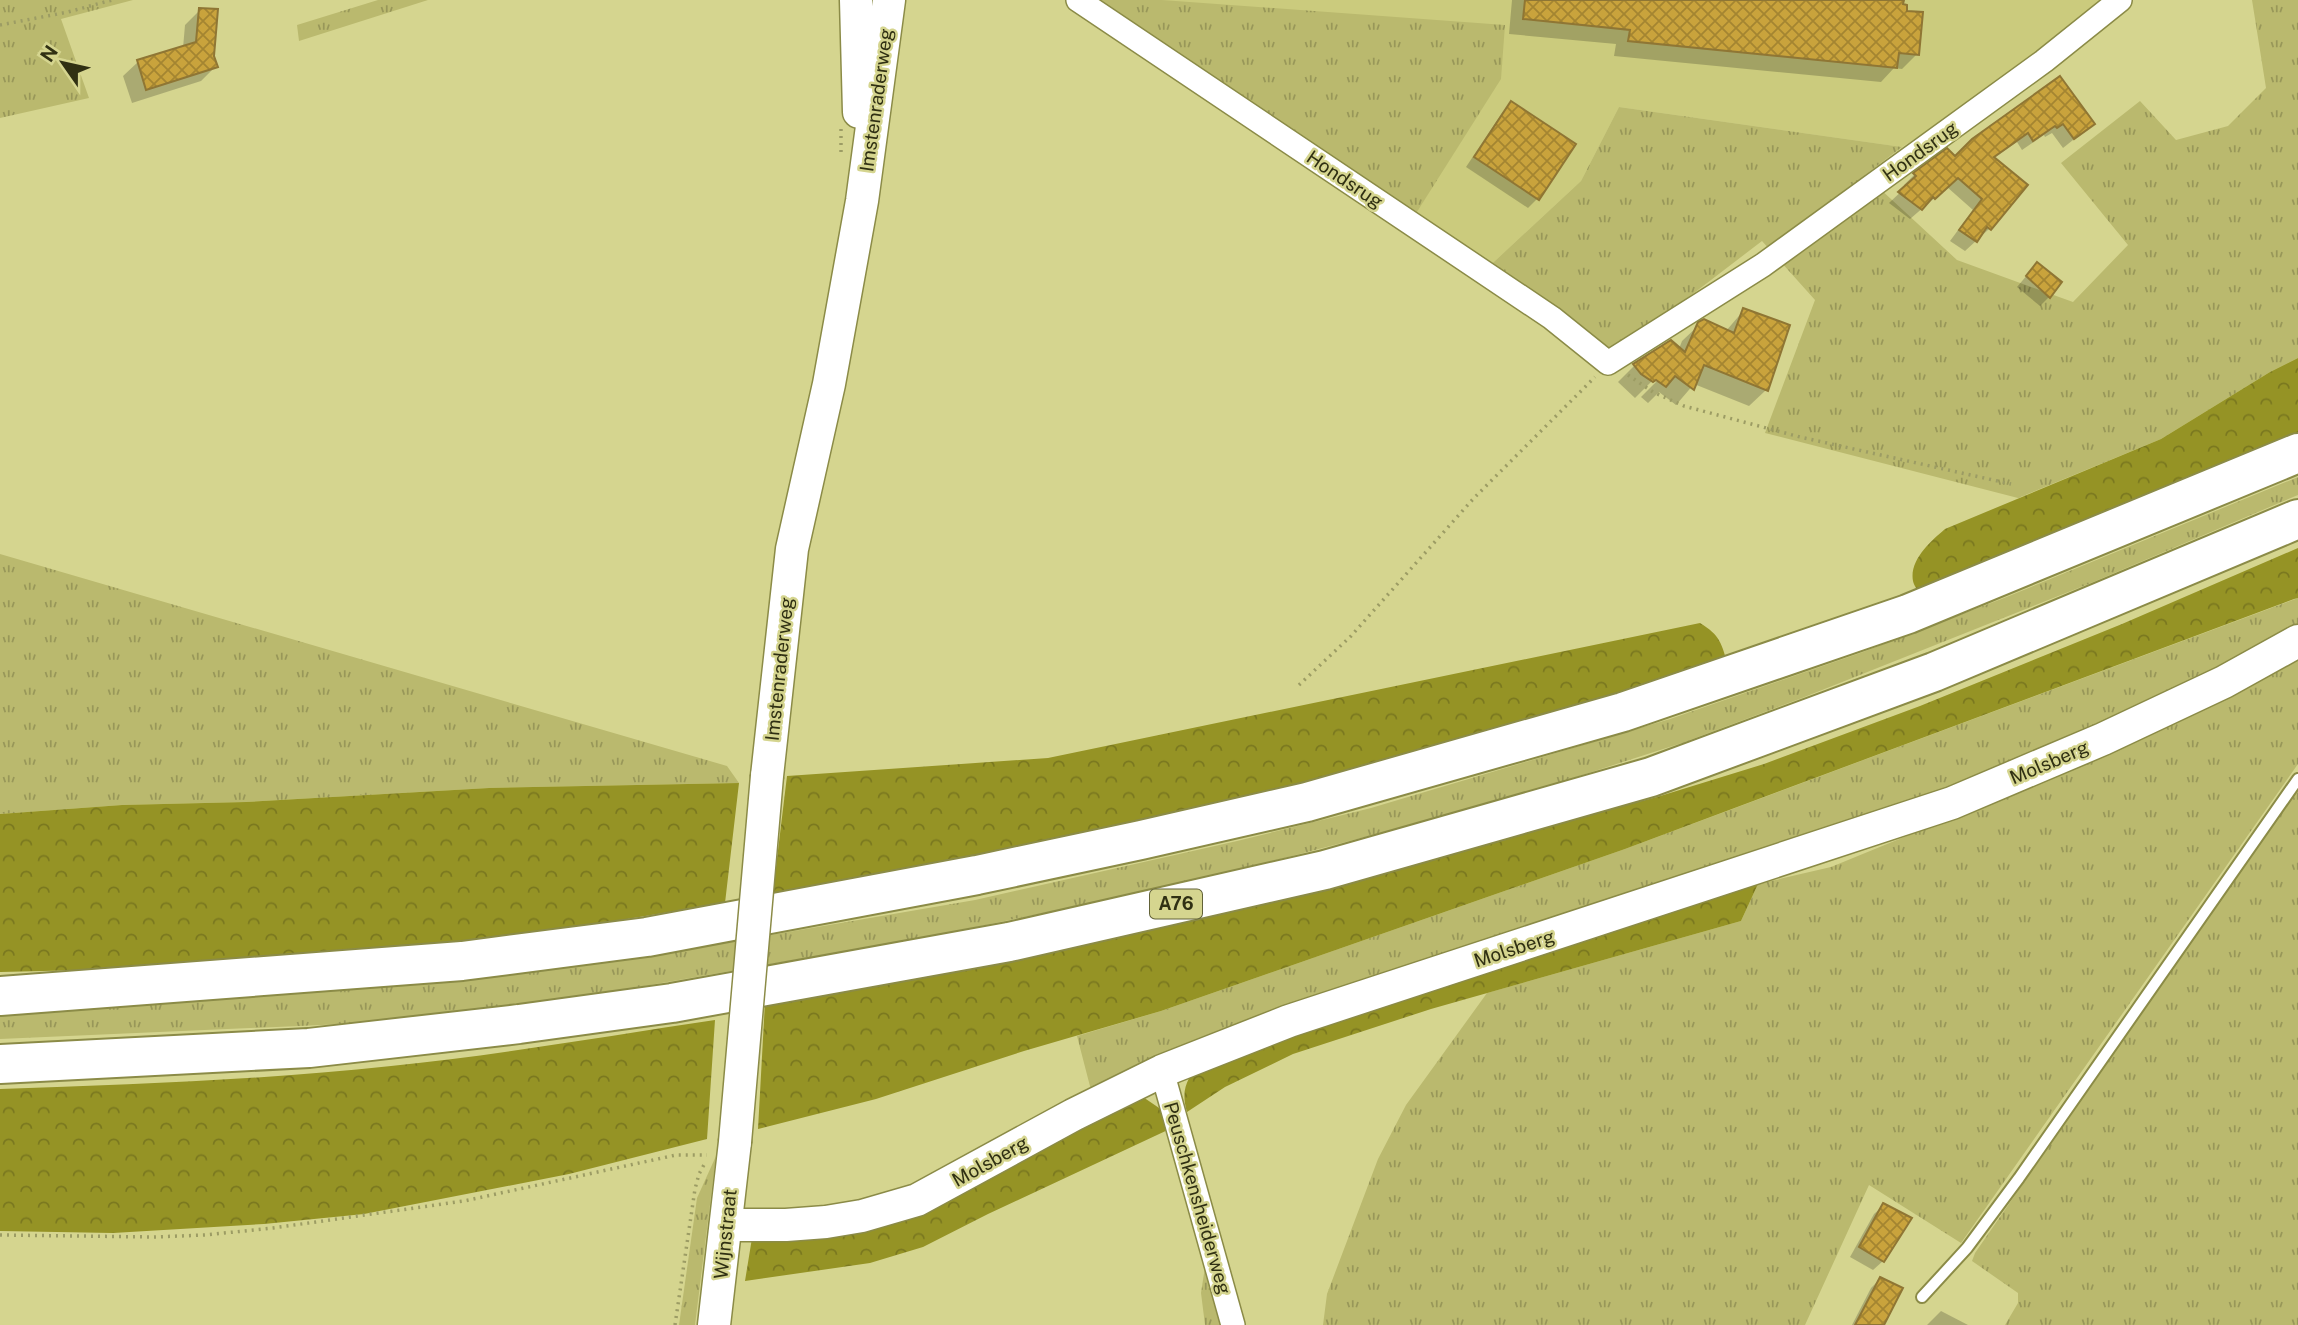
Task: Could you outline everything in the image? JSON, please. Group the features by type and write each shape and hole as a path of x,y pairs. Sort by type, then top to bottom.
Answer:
{"highway":[{"path":"0,996 462,961 647,937 977,875 1307,802 1623,712 1908,614 2298,453"},
{"name":"A76","path":"0,1064 309,1048 672,1003 1009,942 1325,870 1651,776 1934,672 2298,519"}],"street":[{"name":"Imstenraderweg","path":"856,0 862,201"},
{"name":"Imstenraderweg","path":"724,1148 792,549 829,384 862,201 889,0"},
{"name":"Hondsrug","path":"1078,0 1552,318 1608,363 1763,265 2045,61 2120,0"},
{"name":"Molsberg","path":"726,1225 826,1222 862,1216 918,1200 1073,1115 1162,1071 1240,1039 1952,803 2102,739 2224,682 2298,640"},
{"name":"Peuschkensheiderweg","path":"1162,1071 1233,1325"},
{"name":"Wijnstraat","path":"714,1325 726,1225 724,1148"}],"lane":[{"path":"1922,1297 1967,1248 2019,1178 2298,779"}],"path":[{"path":"0,25 68,12 112,0"},
{"path":"1299,685 1351,636 1474,498 1608,363 1653,392 1684,406 1800,437 2011,484"},
{"path":"0,1235 205,1236 273,1228 475,1198 676,1155 724,1148"},
{"name":"Wijnstraat","path":"675,1325 696,1181 702,1167 724,1148"}],"shaded area":[{"path":"1093,0 2133,0 1902,147 1619,107 1581,181 1482,273"}],"green space":[{"path":"0,0 133,0 61,19 89,98 0,118"},
{"path":"378,0 428,0 299,41 297,25"},
{"path":"1093,0 1162,0 1505,25 1501,79 1415,215"},
{"path":"2252,0 2298,0 2298,358 2270,372 2161,439 2018,498 1765,433 1815,300 1762,241 1609,358 1482,273 1581,181 1619,107 1902,147 1865,175 1957,260 2073,302 2128,245 2061,163 2140,101 2176,140 2228,126 2266,88"},
{"path":"2298,358 2298,440 1922,596 1915,587 1913,573 1918,558 1945,529 2161,439 2270,372"},
{"path":"2298,477 2298,495 2091,583 1682,743 1495,803 1188,883 938,935 540,1004 344,1024 0,1039 0,1008 279,994 571,965 724,943 975,900 1237,841 1371,808 1670,719 1863,652 2004,598"},
{"path":"2298,548 2298,598 1625,849 1161,1011 1024,1051 876,1099 758,1129 765,1002 988,965 1122,936 1657,797 1764,764 1920,706 2122,624"},
{"path":"0,554 727,766 739,783 489,788 246,802 122,805 0,814"},
{"path":"2298,598 2298,629 2059,751 1572,916 1341,987 1239,1023 1169,1054 1092,1094 1077,1036 1161,1011 1625,849"},
{"path":"1700,623 1719,641 1728,666 1430,761 772,900 787,776 1048,758"},
{"path":"2298,650 2298,764 1961,1243 1869,1185 1805,1325 1323,1325 1327,1294 1378,1159 1406,1105 1487,993 1741,921 1758,884 1831,867 2041,781"},
{"path":"739,783 725,903 426,948 192,965 0,972 0,814 122,805 246,802 489,788"},
{"path":"2298,786 2298,1325 2005,1325 2018,1303 2018,1293 1972,1261 1975,1253"},
{"path":"1758,884 1741,921 1431,1009 1293,1054 1225,1087 1187,1112 1185,1090 1201,1060 1715,894"},
{"path":"715,1020 707,1139 569,1174 364,1214 264,1224 113,1233 0,1231 0,1089 196,1081 342,1071 432,1062"},
{"path":"1143,1097 1162,1110 1172,1128 923,1247 870,1263 745,1281 752,1238 1022,1154"},
{"path":"716,1156 695,1325 679,1325 697,1198"},
{"path":"1207,1254 1227,1325 1205,1325 1201,1293"}],"building":[{"path":"1525,0 1904,0 1907,11 1923,12 1919,55 1899,53 1897,68 1628,41 1630,30 1523,19"},
{"path":"199,8 218,9 214,56 218,67 146,90 137,60 196,42"},
{"path":"2060,76 2095,124 2074,139 2063,124 2057,128 2055,126 2033,141 2028,133 1994,157 2028,185 1991,230 1987,227 1977,242 1959,230 1982,199 1958,178 1935,199 1933,197 1922,210 1898,192 1916,176 1913,173 1947,148 1955,156 1972,139"},
{"path":"1511,101 1576,144 1539,200 1474,157"},
{"path":"2037,262 2062,282 2050,298 2026,276"},
{"path":"1743,308 1790,325 1768,391 1704,365 1694,390 1675,376 1666,387 1641,374 1633,364 1671,340 1685,352 1698,322 1704,319 1734,333"},
{"path":"1883,1203 1912,1218 1884,1262 1859,1247"},
{"path":"1880,1277 1903,1288 1884,1325 1855,1325"}]}
